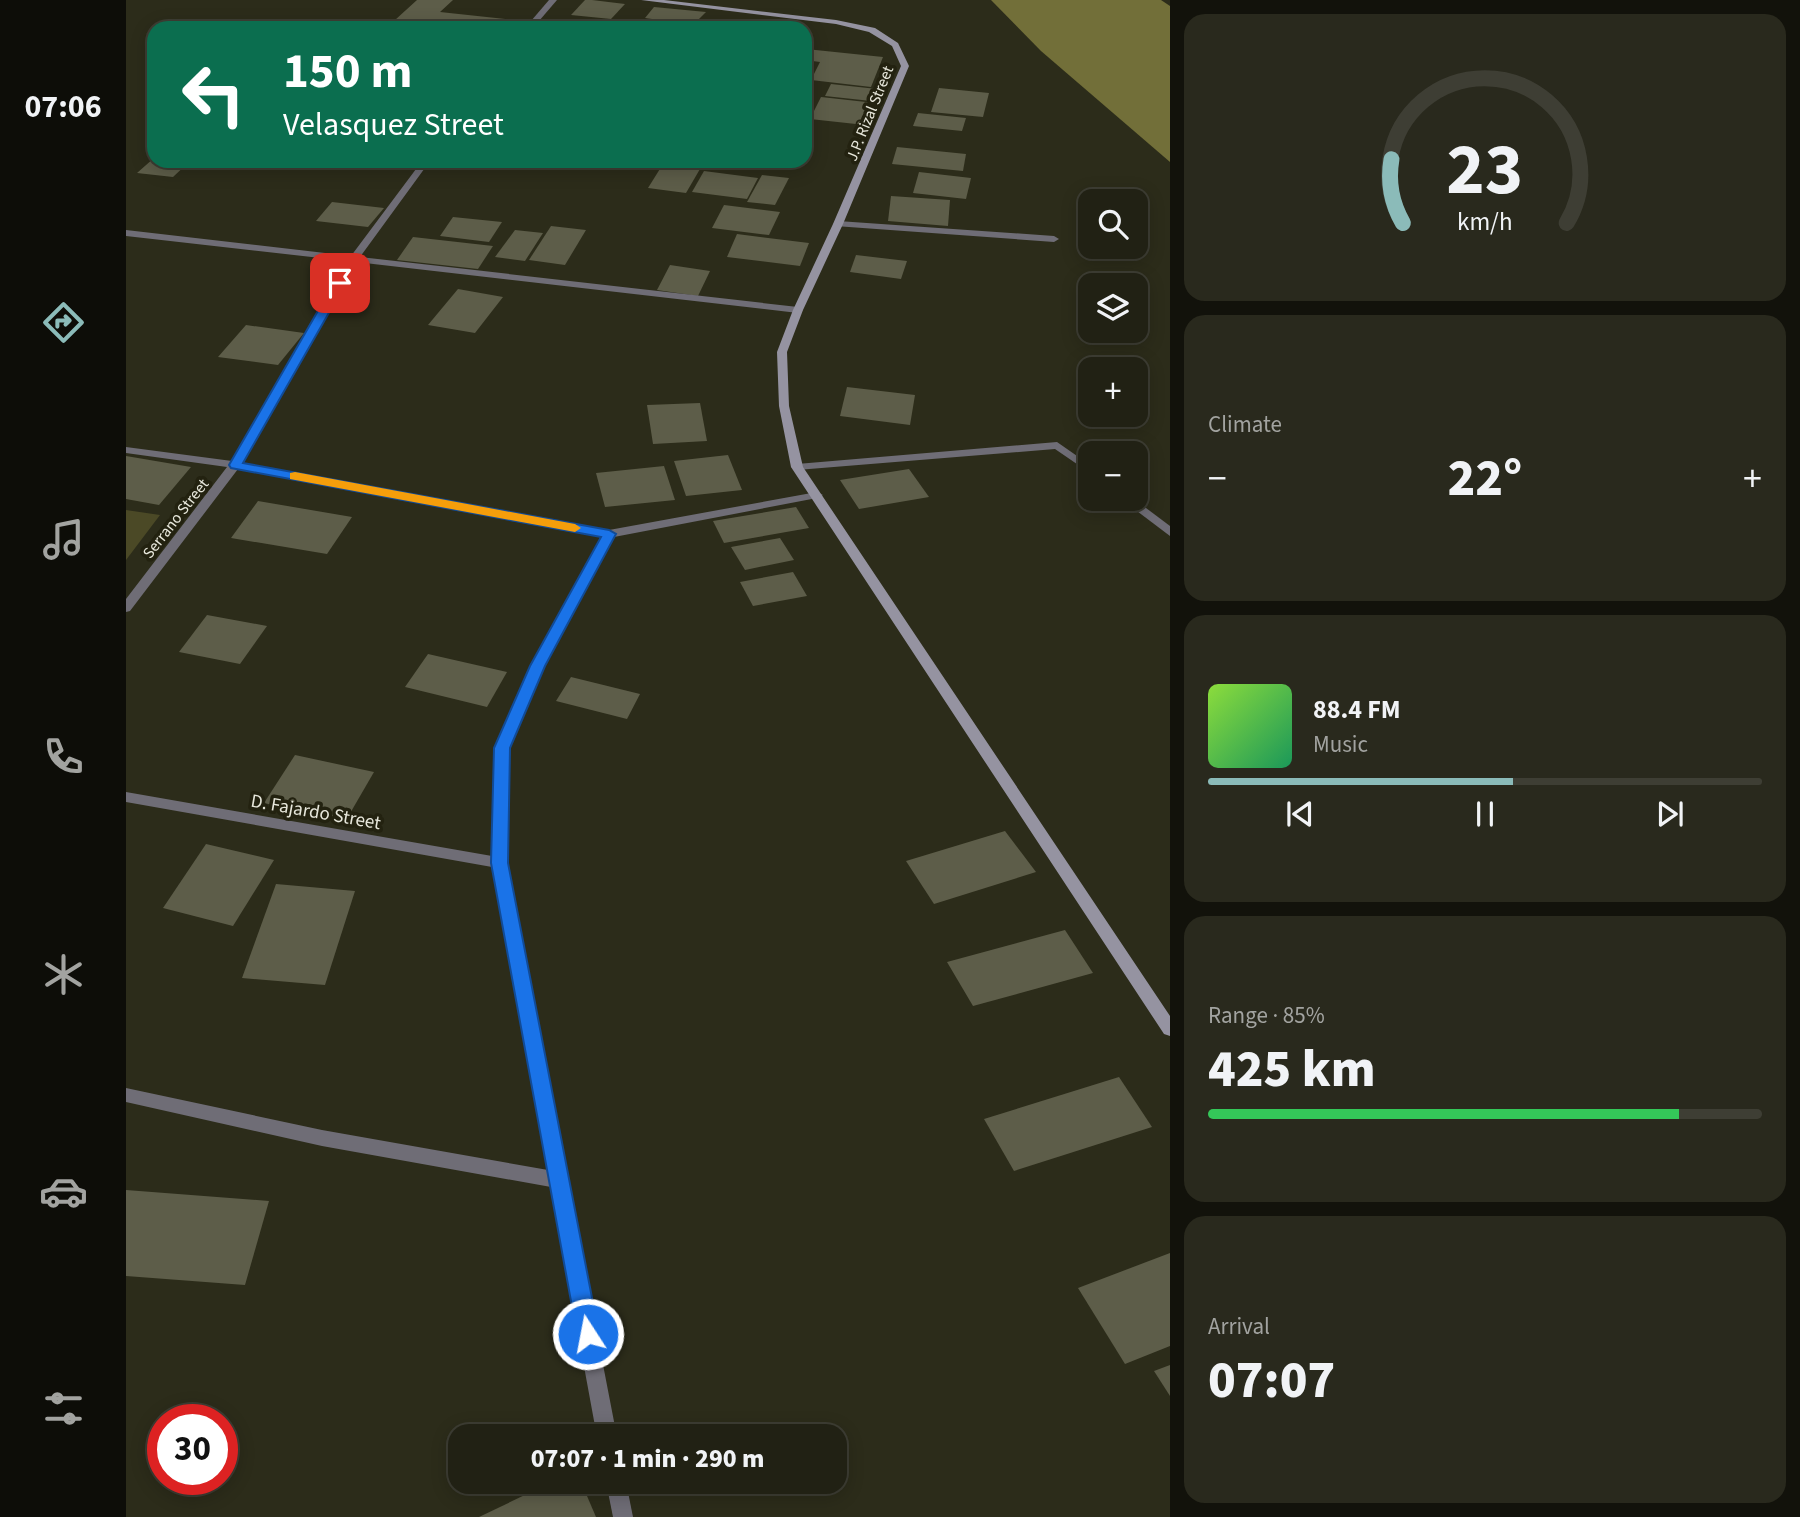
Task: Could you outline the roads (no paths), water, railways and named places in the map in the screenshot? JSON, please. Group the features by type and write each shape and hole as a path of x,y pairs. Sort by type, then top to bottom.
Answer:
{"street":[{"path":"535,21 553,0"},
{"name":"J.P. Rizal Street","path":"645,0 836,22 872,30 895,45 905,66 782,352 784,406 797,467"},
{"name":"Serrano Street","path":"126,608 235,465 353,260 421,168"},
{"path":"838,224 1054,239"},
{"path":"126,233 798,310"},
{"path":"797,467 1057,445 1078,461"},
{"path":"126,450 235,465 609,534 817,495"},
{"path":"797,467 1170,1029"},
{"path":"1143,511 1170,532"},
{"path":"605,1424 499,863 502,748 538,666 609,534"},
{"name":"D. Fajardo Street","path":"126,797 499,863"},
{"path":"126,1095 322,1138 558,1180"},
{"path":"618,1494 623,1517"}]}
